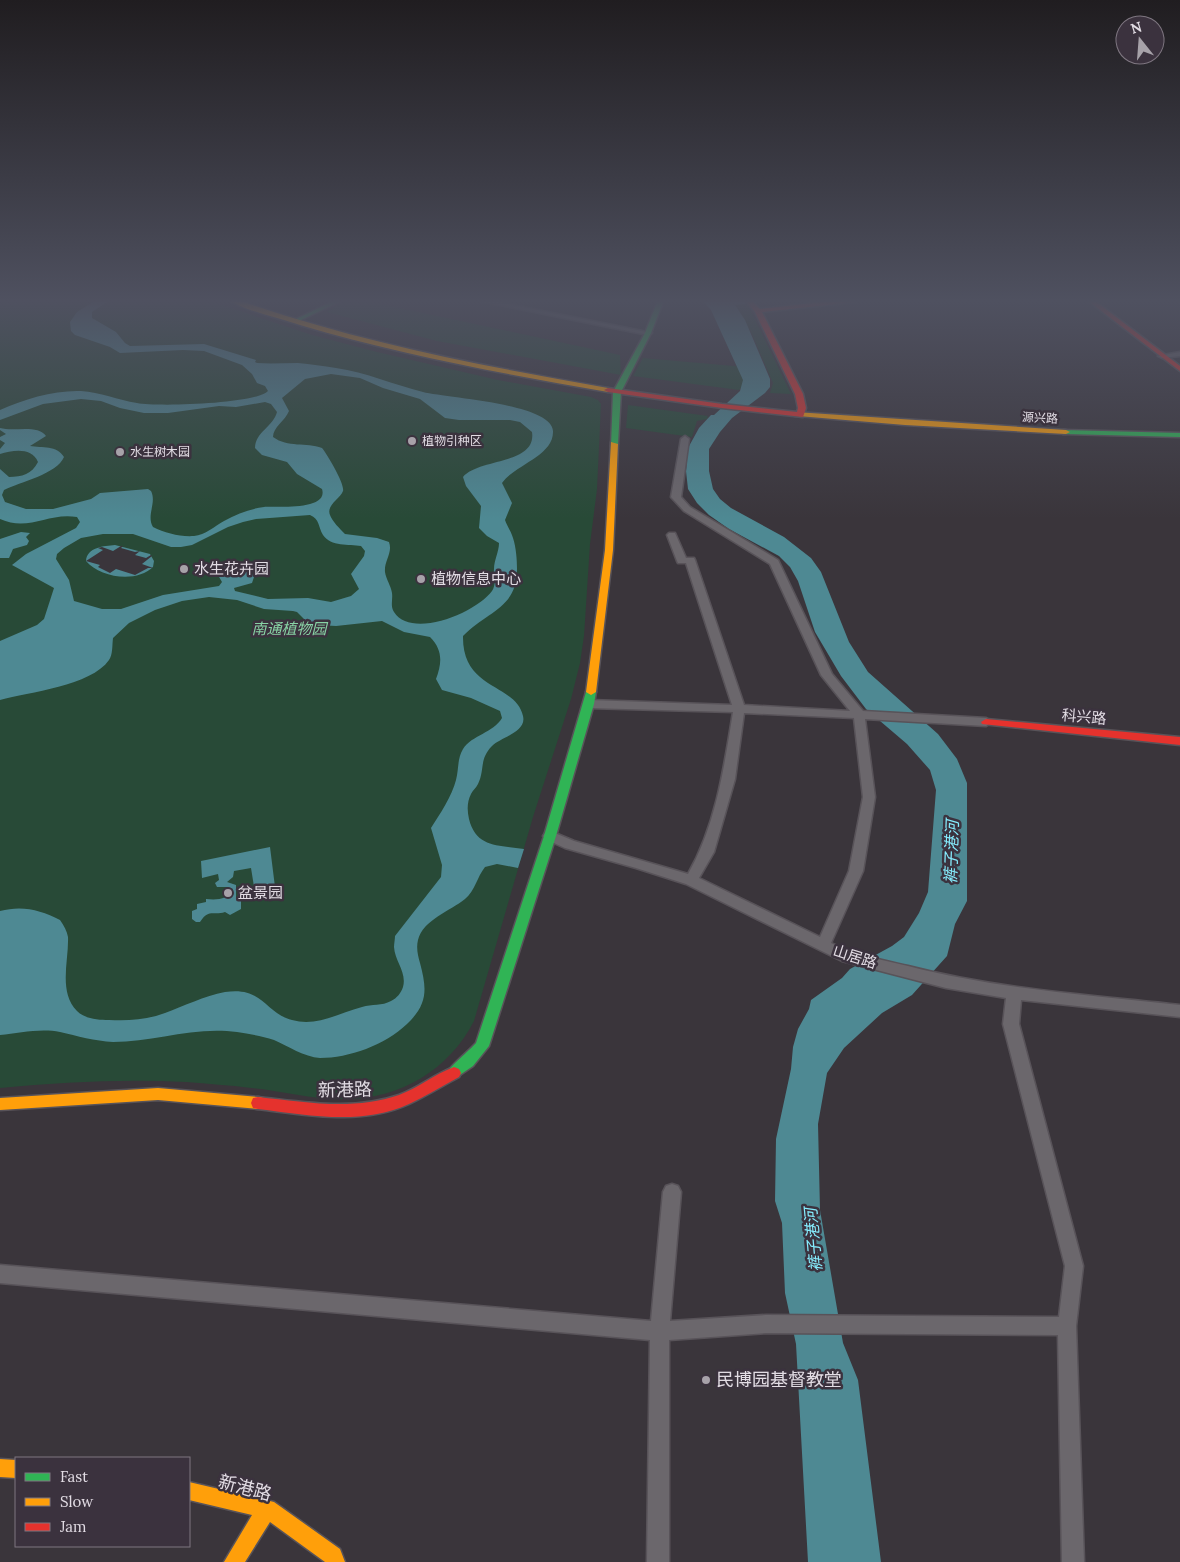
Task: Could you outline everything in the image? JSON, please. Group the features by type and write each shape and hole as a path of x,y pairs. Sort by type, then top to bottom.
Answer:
{"street":[{"path":"528,373 717,402"},
{"path":"548,373 619,388"},
{"path":"619,388 627,373"},
{"path":"787,373 798,394 801,411"},
{"name":"新港路","path":"0,1104 158,1094 219,1098 328,1111 351,1111 385,1106 427,1090 448,1078 468,1062 482,1046 550,836 589,704 609,550 619,388"},
{"name":"源兴路","path":"717,402 758,403 849,421 1050,433 1180,435"},
{"name":"源兴路","path":"717,402 745,409 1038,424 1180,426"},
{"path":"685,440 676,497 687,509 774,562 827,675 864,715 868,797 856,871 831,931 822,946"},
{"path":"672,535 682,560 690,560 739,709 729,779 707,852 691,880"},
{"path":"589,704 739,709 986,722"},
{"name":"科兴路","path":"986,722 1180,741"},
{"name":"山居路","path":"550,836 570,846 638,863 691,880 847,957 946,982 1014,993 1180,1011"},
{"path":"1014,993 1011,1024 1074,1266 1067,1326 1073,1562"},
{"path":"658,1562 660,1330 672,1192"},
{"path":"0,1274 660,1330 766,1324 1067,1326"},
{"path":"0,1468 15,1469"},
{"name":"新港路","path":"190,1492 267,1508 332,1556 335,1562"},
{"path":"234,1562 267,1508"}],"green space":[{"name":"南通植物园","path":"0,373 467,373 591,397 598,400 601,404 597,489 590,544 584,636 580,663 571,699 533,817 474,1021 464,1038 451,1054 421,1078 385,1094 365,1098 333,1099 235,1086 163,1081 46,1084 0,1088"},
{"path":"635,373 747,373 749,380 739,390 633,376"},
{"path":"769,373 781,373 791,394 770,393 773,383"},
{"path":"628,405 708,416 707,419 697,421 692,437 626,428"}],"water":[{"path":"251,373 358,373 423,392 517,408 535,414 548,422 553,431 552,440 547,447 502,483 512,503 505,520 513,538 517,557 516,582 512,593 499,608 463,636 465,654 471,667 480,677 511,697 518,705 523,716 521,726 492,746 485,755 480,779 471,794 468,809 472,828 483,840 497,845 524,849 518,868 497,864 485,867 474,888 465,899 438,916 425,927 417,946 424,981 424,996 419,1010 407,1024 388,1038 354,1053 320,1058 302,1053 274,1040 255,1035 221,1031 205,1031 144,1040 113,1042 45,1030 0,1035 0,911 16,908 38,911 60,920 68,937 66,985 68,995 77,1011 92,1019 144,1019 209,996 238,991 256,996 283,1017 301,1022 310,1022 319,1021 362,1007 388,1003 397,997 403,987 402,972 394,947 395,936 441,877 442,865 431,828 452,792 463,749 502,718 500,711 471,698 442,690 436,679 440,662 439,652 430,637 404,632 382,621 336,626 318,625 305,620 297,612 264,609 237,600 209,597 182,601 155,610 129,623 113,638 112,653 109,660 100,669 88,676 59,687 0,700 0,641 37,625 44,619 54,588 12,565 26,554 76,528 80,522 77,517 67,516 29,523 10,522 0,519 0,469 9,477 18,476 30,472 38,462 35,457 27,452 11,451 0,454 0,449 5,443 0,440 0,437 6,434 0,428 32,429 42,432 46,436 30,446 57,450 64,457 60,463 46,473 4,490 2,495 5,502 26,509 53,509 91,499 100,493 148,489 153,496 151,522 153,527 173,534 194,536 206,532 229,518 248,510 310,504 322,496 322,489 297,474 287,462 262,455 255,448 258,438 272,422 277,412 271,404 265,402 236,407 219,406 168,413 144,413 120,408 101,401 81,399 43,404 0,420 0,410 29,399 71,391 102,394 148,404 227,402 260,395 268,391 265,386 257,383","holes":["331,374 360,378 383,388 420,399 445,418 459,420 510,420 520,422 532,432 531,443 526,450 517,456 481,467 463,477 466,486 481,506 479,528 487,536 499,543 494,566 495,583 492,591 473,607 444,620 415,623 403,620 394,612 392,593 385,572 390,550 389,542 377,538 345,534 332,520 329,511 343,491 343,487 322,448 285,443 273,437 275,430 289,411 282,398 305,379","310,515 326,539 335,543 361,546 365,551 364,556 351,574 359,589 351,596 331,602 308,598 268,599 235,591 234,588 252,583 254,577 247,568 231,565 215,570 222,582 219,586 163,595 121,609 102,609 74,601 69,580 56,559 57,554 64,548 81,538 103,534 133,534 171,547 181,547 192,545 228,527 256,519"]},
{"name":"裤子港河","path":"740,373 767,373 770,387 732,418 709,449 709,471 713,489 720,499 731,508 784,537 811,558 821,572 849,642 868,672 938,734 957,759 967,783 967,901 955,924 947,956 912,995 882,1013 844,1048 827,1073 818,1124 820,1210 843,1343 858,1380 881,1562 808,1562 796,1344 785,1293 782,1223 775,1201 776,1139 791,1069 793,1047 798,1029 809,1009 811,1000 842,978 850,969 892,946 904,937 919,913 928,892 936,790 930,770 907,744 866,709 841,676 815,632 798,581 790,567 779,556 729,529 709,515 697,503 688,489 686,471 688,448 699,428 711,415 714,415 740,391 743,380"},
{"path":"21,532 30,533 26,537 29,541 27,545 13,549 9,558 0,558 0,539"},
{"path":"115,545 150,554 154,561 153,567 146,572 128,577 109,575 92,567 86,561 87,556 93,550"},
{"path":"270,847 276,895 256,899 251,868 234,871 233,877 227,882 236,885 236,898 241,900 241,909 230,915 225,912 209,914 200,922 192,919 192,911 197,909 197,904 206,902 206,899 225,897 233,889 217,887 215,883 219,880 218,874 202,878 201,861"}],"pier":[{"path":"123,546 121,548 135,552 140,551 135,555 146,558 151,555 142,564 153,568 148,568 135,575 116,569 110,573 98,567 100,565 86,561 103,550 98,548 102,547 113,551"}],"traffic: fast":[{"path":"614,444 617,392 627,373"},
{"path":"1066,432 1180,435"},
{"path":"454,1073 468,1062 482,1046 550,836 591,692"}],"traffic: slow":[{"path":"512,373 608,390"},
{"path":"798,414 905,423 1066,432"},
{"path":"591,692 609,550 614,444"},
{"path":"0,1104 158,1094 258,1103"},
{"path":"0,1468 15,1469"},
{"path":"190,1491 267,1509 333,1556 335,1562"},
{"path":"234,1562 267,1509"}],"traffic: jam":[{"path":"789,373 799,394 802,408 800,415"},
{"path":"608,390 722,406 798,414"},
{"path":"986,722 1180,741"},
{"path":"258,1103 328,1111 366,1110 403,1100 454,1073"}],"place":[{"name":"植物引种区","path":"412,441"},
{"name":"水生树木园","path":"120,452"},
{"name":"水生花卉园","path":"184,569"},
{"name":"植物信息中心","path":"421,579"},
{"name":"盆景园","path":"228,893"},
{"name":"民博园基督教堂","path":"706,1380"}]}
